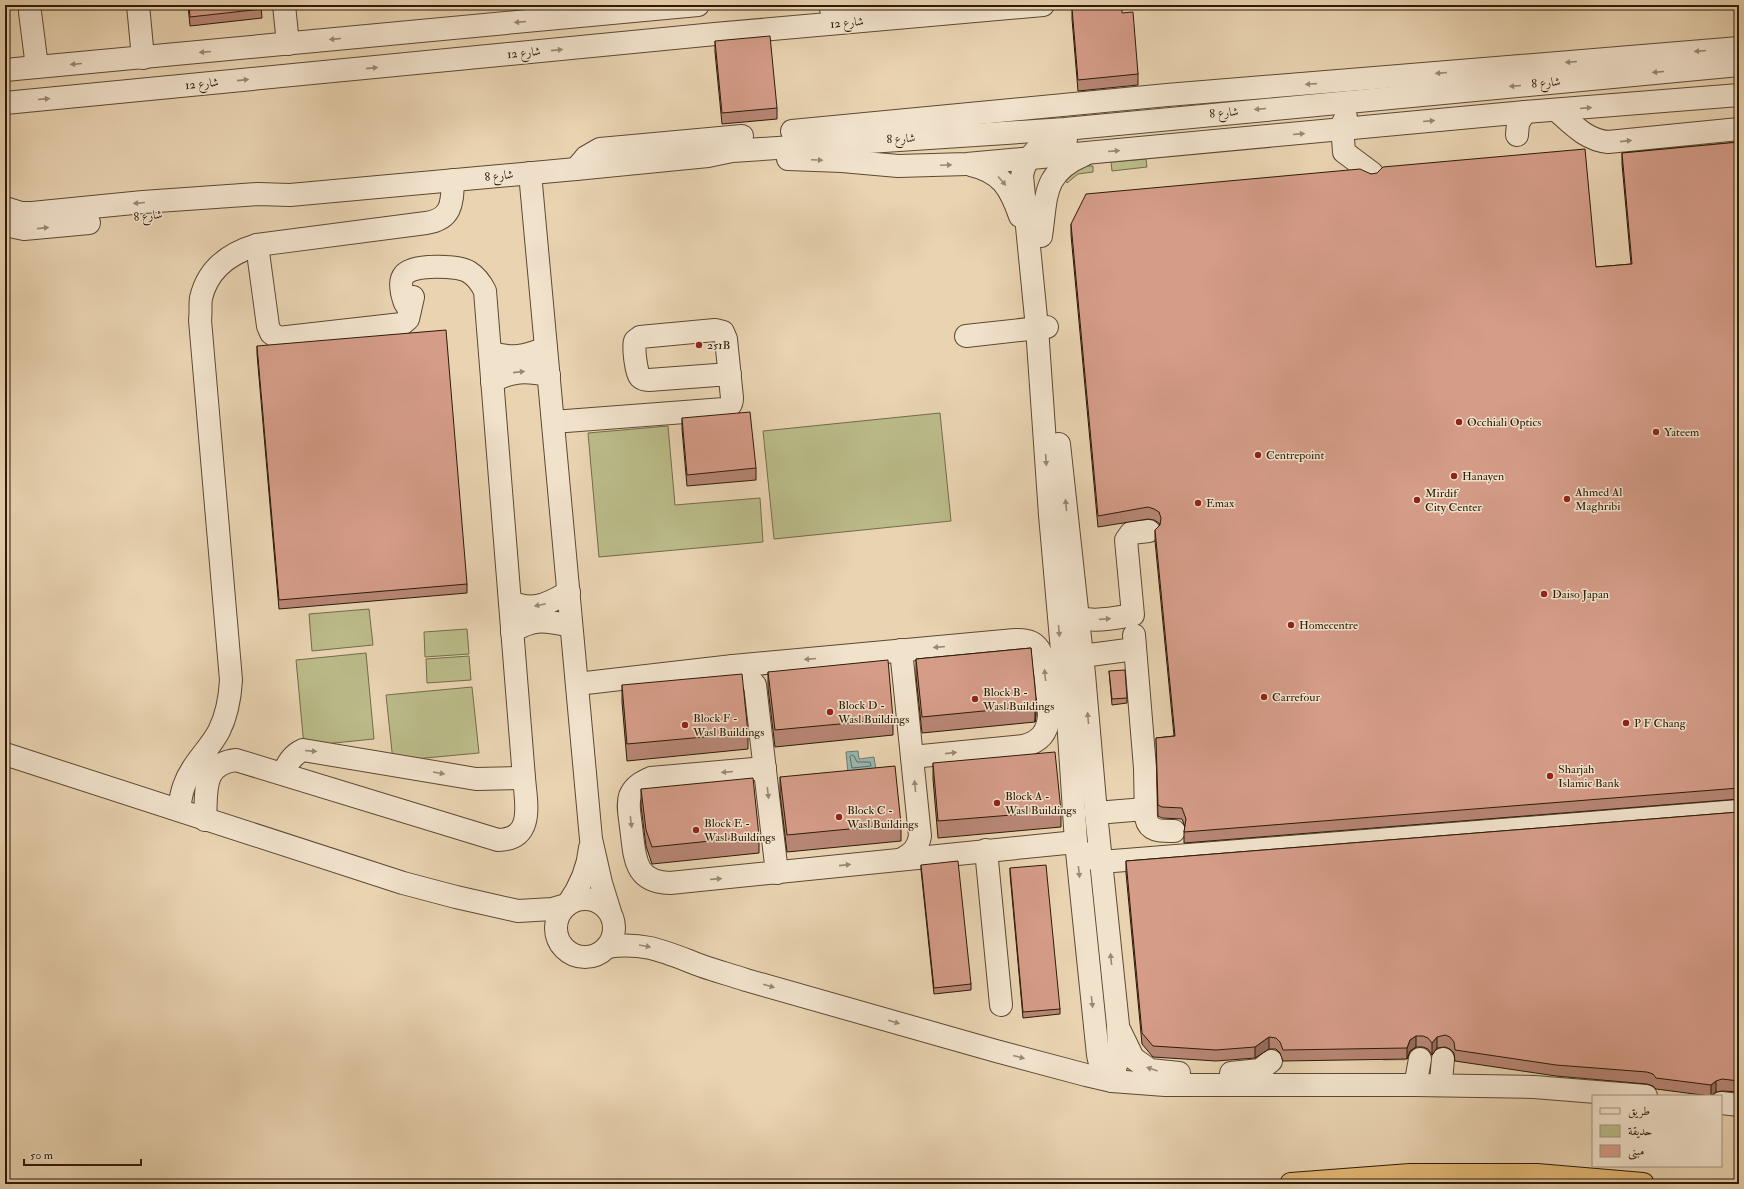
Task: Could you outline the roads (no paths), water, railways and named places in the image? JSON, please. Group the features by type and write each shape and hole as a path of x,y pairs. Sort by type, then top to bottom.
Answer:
{"highway":[{"path":"1291,1184 1410,1176 1537,1175 1643,1184"}],"street":[{"path":"138,5 144,58"},
{"path":"284,5 288,44"},
{"path":"5,70 288,44 603,9 698,5"},
{"path":"715,34 738,23 762,16 859,7 864,5"},
{"name":"شارع 12","path":"7,104 715,34 1034,5"},
{"path":"30,12 37,67"},
{"path":"576,169 580,162 592,152 608,148 1167,95 1739,48"},
{"name":"شارع 8","path":"5,208 21,213 32,213 144,202 250,195 290,196 708,156 732,151 1065,129 1739,65"},
{"path":"1367,127 1361,138 1360,151 1372,173 1344,152 1342,130 1344,120 1351,113 1393,108 1411,95"},
{"name":"شارع 8","path":"708,156 725,159 793,159 842,161 898,166 967,164 1525,112 1739,95"},
{"path":"1556,110 1586,135 1596,146 1600,141 1616,142 1739,129"},
{"path":"1497,115 1512,136 1525,112"},
{"path":"1030,158 1036,148 1045,142 1145,131 1156,124 1160,119"},
{"path":"1007,133 1017,138 1024,147 1030,158 1034,175 1035,240 1042,327 1050,515 1068,719 1076,842 1098,1055 1101,1068 1109,1080"},
{"path":"1035,240 1052,179 1060,169 1076,158 1090,153"},
{"path":"967,164 988,170 1003,181 1035,240"},
{"path":"518,911 535,922 572,954 580,957 596,955 607,947 613,937 614,920 610,912 599,876 591,839 530,173"},
{"path":"179,810 184,786 188,776 218,732 224,720 229,700 231,680 200,320 201,298 209,278 222,262 240,250 257,245 432,222 443,217 450,207 453,180"},
{"name":"شارع 8","path":"5,225 24,229 40,228 259,204 290,196"},
{"path":"205,820 207,785 210,773 218,765 236,760 283,773 498,840 511,838 522,830 526,817 486,300 481,283 468,271 452,267 415,268 404,274 401,286 404,302 410,309 408,319 402,324 278,338 271,333 268,326 257,245"},
{"path":"966,336 1042,327"},
{"path":"1042,327 1082,656 1096,813 1118,1025 1119,1054 1109,1080"},
{"path":"490,352 505,357 521,357 546,348"},
{"path":"492,382 506,375 521,371 549,375"},
{"path":"553,422 724,409 730,406 732,401 730,374"},
{"path":"1050,515 1059,548 1065,606 1072,616 1077,613 1133,625"},
{"path":"1150,531 1133,532 1126,537 1146,768 1145,809 1147,822 1153,829 1157,831 1174,831"},
{"path":"510,602 526,607 542,606 569,592"},
{"path":"512,632 526,624 538,621 550,621 572,626"},
{"path":"1082,656 1133,625"},
{"path":"577,684 733,666 1015,640 1029,641 1036,645 1043,658 1049,724 1040,739 1032,744 912,757"},
{"path":"901,650 920,836 918,844 914,850 902,859"},
{"path":"755,685 763,672 774,662"},
{"path":"733,666 743,672 755,685 778,873"},
{"path":"1068,719 1076,735 1078,743 1088,847 1092,857 1101,862 1739,811"},
{"path":"283,773 290,759 296,753 303,750 476,779 524,778"},
{"path":"5,754 403,883 518,911 552,908 582,898 590,898 598,901 610,912"},
{"path":"765,768 651,778 642,782 635,788 630,797 629,806 635,859 640,870 647,878 658,882 670,883 1076,842"},
{"path":"1096,813 1145,809"},
{"path":"560,943 556,935 557,919 580,884 585,873 591,839"},
{"path":"986,850 1001,1005"},
{"path":"607,947 630,945 653,948 746,980 1011,1055 1109,1080 1165,1085 1414,1084 1534,1087 1634,1095"},
{"path":"1118,1025 1133,1058 1150,1070 1174,1073 1228,1073 1260,1070 1271,1061"},
{"path":"1414,1084 1416,1081 1420,1059"},
{"path":"1438,1085 1440,1081 1443,1059"},
{"path":"1722,1103 1739,1105"}],"water":[{"path":"858,751 859,759 874,757 876,770 848,773 846,752"}],"tunnel":[{"path":"1383,1050 1437,1049 1481,1053"}],"place":[{"name":"251B","path":"699,345"},
{"name":"Occhiali Optics","path":"1459,422"},
{"name":"Yateem","path":"1656,432"},
{"name":"Centrepoint","path":"1258,455"},
{"name":"Hanayen","path":"1454,476"},
{"name":"Ahmed Al Maghribi","path":"1567,499"},
{"name":"Mirdif City Center","path":"1417,500"},
{"name":"Emax","path":"1198,503"},
{"name":"Daiso Japan","path":"1544,594"},
{"name":"Homecentre","path":"1291,625"},
{"name":"Carrefour","path":"1264,697"},
{"name":"Block B - Wasl Buildings","path":"975,699"},
{"name":"Block D - Wasl Buildings","path":"830,712"},
{"name":"P F Chang","path":"1626,723"},
{"name":"Block F - Wasl Buildings","path":"685,725"},
{"name":"Sharjah Islamic Bank","path":"1550,776"},
{"name":"Block A - Wasl Buildings","path":"997,803"},
{"name":"Block C - Wasl Buildings","path":"839,817"},
{"name":"Block E - Wasl Buildings","path":"696,830"}]}
